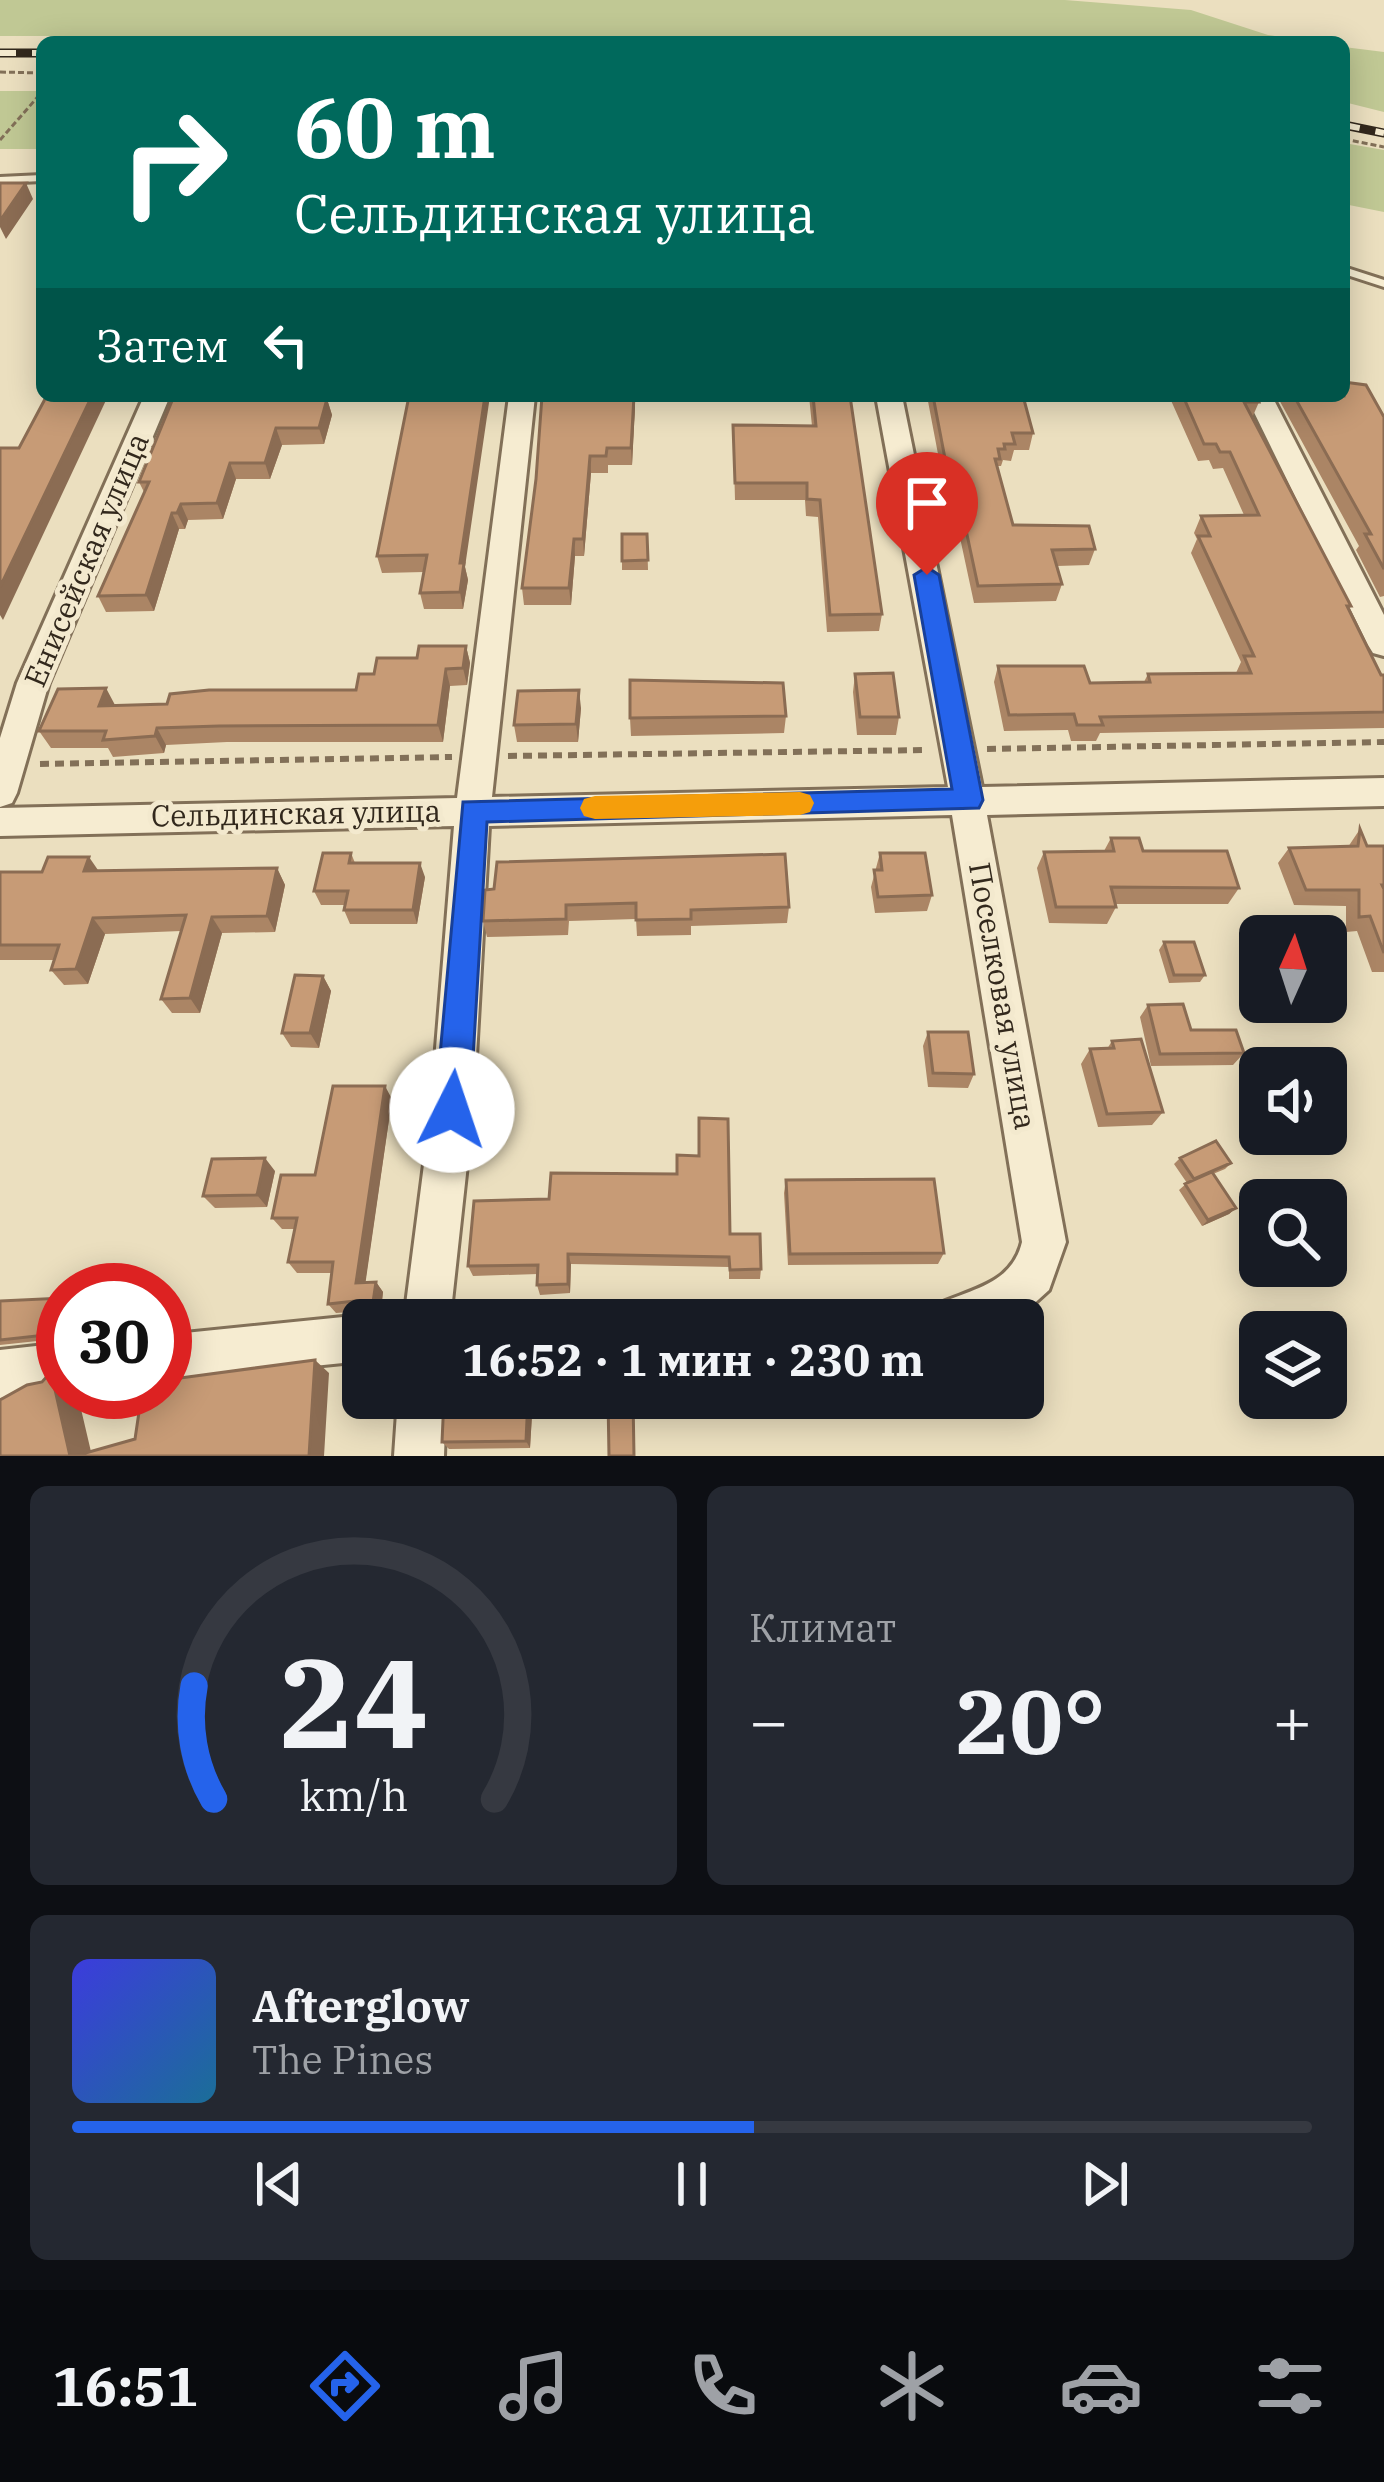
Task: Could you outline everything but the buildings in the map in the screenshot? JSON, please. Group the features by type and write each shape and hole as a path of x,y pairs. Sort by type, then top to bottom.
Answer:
{"street":[{"name":"Енисейская улица","path":"6,779 33,683 155,402"},
{"path":"430,1299 452,1110 473,810 521,402"},
{"name":"Поселковая улица","path":"890,402 959,749 1044,1243 1040,1267 1025,1289 1009,1299"},
{"path":"1262,402 1384,645"},
{"name":"Сельдинская улица","path":"0,822 1384,792"},
{"path":"192,1355 342,1340"},
{"path":"0,1373 36,1370"},
{"path":"419,1456 421,1419"}],"lane":[{"path":"0,180 36,178"},
{"path":"1350,272 1384,284"}],"path":[{"path":"0,72 36,73"},
{"path":"0,140 36,99"},
{"path":"1350,140 1384,147"},
{"path":"6,779 479,757 1384,742"}],"green space":[{"path":"0,0 1065,0 1191,10 1275,36 36,36 0,36"},
{"path":"1350,48 1384,52 1384,112 1350,104"},
{"path":"0,91 36,91 36,149 0,149"},
{"path":"1350,144 1384,150 1384,212 1350,205"}],"railway":[{"path":"0,53 36,53"},
{"path":"1350,126 1384,133"}],"slow traffic":[{"path":"595,808 800,803"}],"route":[{"path":"452,1110 473,810 968,800 927,575"}]}
